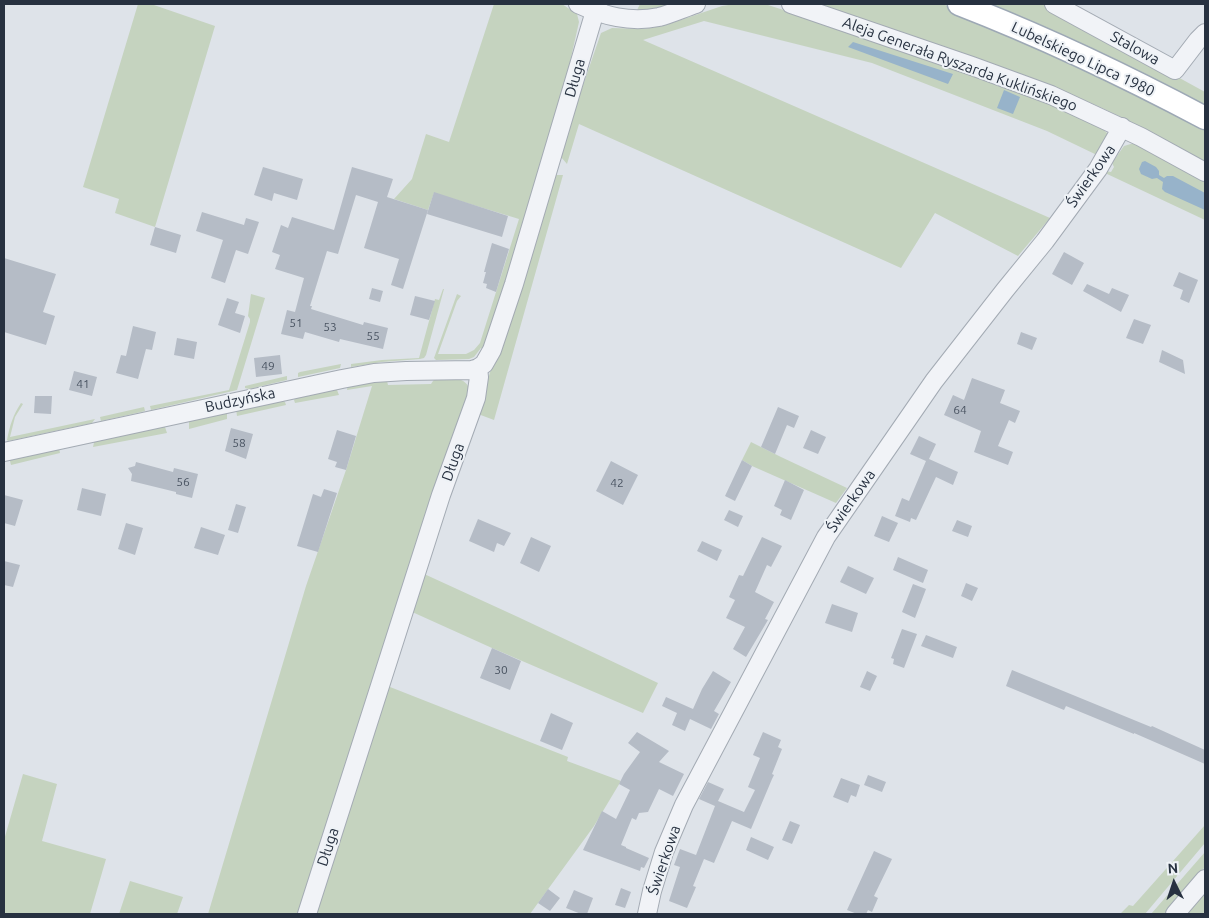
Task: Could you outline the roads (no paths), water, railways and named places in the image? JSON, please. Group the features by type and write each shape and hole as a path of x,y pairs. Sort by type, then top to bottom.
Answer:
{"main road":[{"name":"Lubelskiego Lipca 1980","path":"959,4 1096,62 1205,118"}],"street":[{"path":"578,4 596,6 627,19 645,19 661,16 696,4"},
{"name":"Aleja Generała Ryszarda Kuklińskiego","path":"791,4 1051,95 1122,127 1205,172"},
{"name":"Stalowa","path":"1054,4 1175,70 1205,33"},
{"name":"Długa","path":"307,914 438,504 476,398 479,377 478,368 484,364 492,350 514,284 596,6"},
{"name":"Świerkowa","path":"647,914 664,852 684,805 826,537 934,381 1045,241 1098,169 1122,127"},
{"name":"Budzyńska","path":"4,452 328,381 374,373 463,371 478,368"},
{"path":"1175,914 1205,879"}],"water":[{"path":"853,42 953,74 948,84 848,47"},
{"path":"1004,90 1020,97 1013,114 997,108"},
{"path":"1145,161 1156,167 1159,175 1164,178 1173,176 1205,193 1205,210 1165,192 1162,189 1163,182 1157,178 1152,179 1141,174 1139,169 1142,162"}]}
